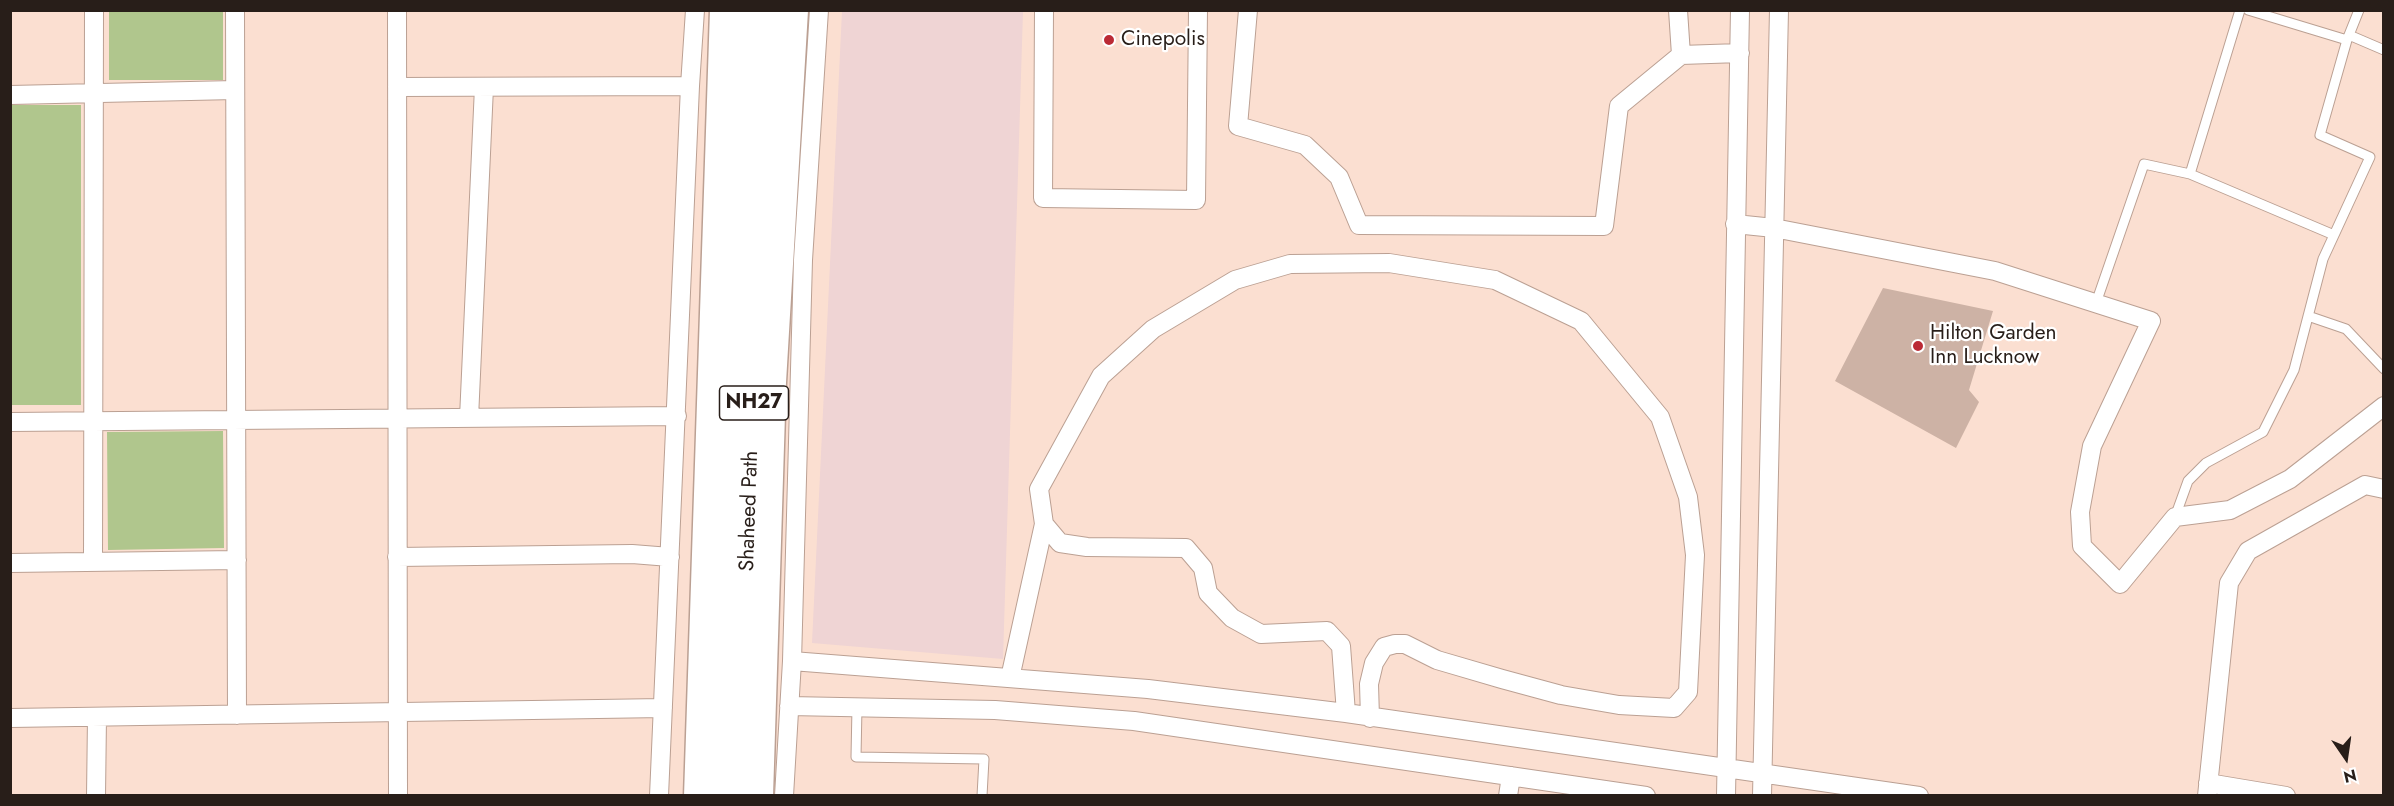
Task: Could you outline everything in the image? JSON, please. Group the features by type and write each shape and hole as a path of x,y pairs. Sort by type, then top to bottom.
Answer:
{"highway":[{"name":"Shaheed Path","path":"703,782 743,10"},
{"name":"Shaheed Path","path":"739,795 772,10"}],"street":[{"path":"93,562 94,10"},
{"path":"235,10 237,715"},
{"path":"397,10 398,795"},
{"path":"659,795 695,10"},
{"path":"703,782 721,10"},
{"path":"762,795 775,382 797,10"},
{"path":"784,795 792,662 803,260 819,10"},
{"path":"1044,10 1042,198 1196,200 1198,10"},
{"path":"1248,10 1238,126 1305,145 1339,177 1359,225 1604,226 1619,106 1681,55 1740,53"},
{"path":"1678,10 1681,55"},
{"path":"1726,795 1740,10"},
{"path":"1762,795 1779,10"},
{"path":"397,87 690,86"},
{"path":"469,418 484,87"},
{"path":"10,95 236,90"},
{"path":"1735,224 1774,228 1995,271 2151,321 2092,446 2080,512 2082,546 2120,584 2175,517 2230,510 2290,479 2384,406"},
{"path":"1010,678 1044,524 1039,489 1101,376 1153,329 1235,280 1290,264 1389,262 1495,280 1581,321 1660,417 1688,496 1695,555 1688,692 1674,708 1619,705 1561,695 1502,679 1437,660 1405,644 1395,644 1384,646 1374,663 1369,684 1370,718"},
{"path":"10,422 677,416"},
{"path":"2286,795 2208,789 2229,583 2248,551 2365,484 2384,489"},
{"path":"1044,524 1060,543 1087,547 1186,548 1203,568 1208,593 1232,618 1261,634 1327,631 1341,646 1346,713"},
{"path":"397,557 632,554 670,557"},
{"path":"10,563 237,560"},
{"path":"792,662 1148,689 1346,713 1919,795"},
{"path":"789,706 995,710 1134,721 1646,795"},
{"path":"10,718 663,708"},
{"path":"96,795 97,717"},
{"path":"1509,795 1510,776"}],"lane":[{"path":"2190,174 2240,10"},
{"path":"2248,10 2348,37 2384,50"},
{"path":"2175,517 2188,481 2206,464 2263,432 2294,370 2323,260 2370,157 2320,135 2348,37 2360,10"},
{"path":"2096,303 2144,164 2190,174 2334,235"},
{"path":"2308,316 2346,329 2384,369"},
{"path":"857,707 856,757 984,759 982,795"}],"shaded area":[{"path":"842,11 1023,11 1003,659 812,643"}],"green space":[{"path":"109,11 223,11 223,80 109,80"},
{"path":"10,105 81,105 81,405 11,405"},
{"path":"223,431 224,548 108,550 107,432"}],"building":[{"name":"Hilton Garden Inn Lucknow","path":"1883,288 1993,311 1969,390 1979,402 1956,448 1835,381"}],"place":[{"name":"Cinepolis","path":"1109,40"},
{"name":"Hilton Garden Inn Lucknow","path":"1918,346"}]}
